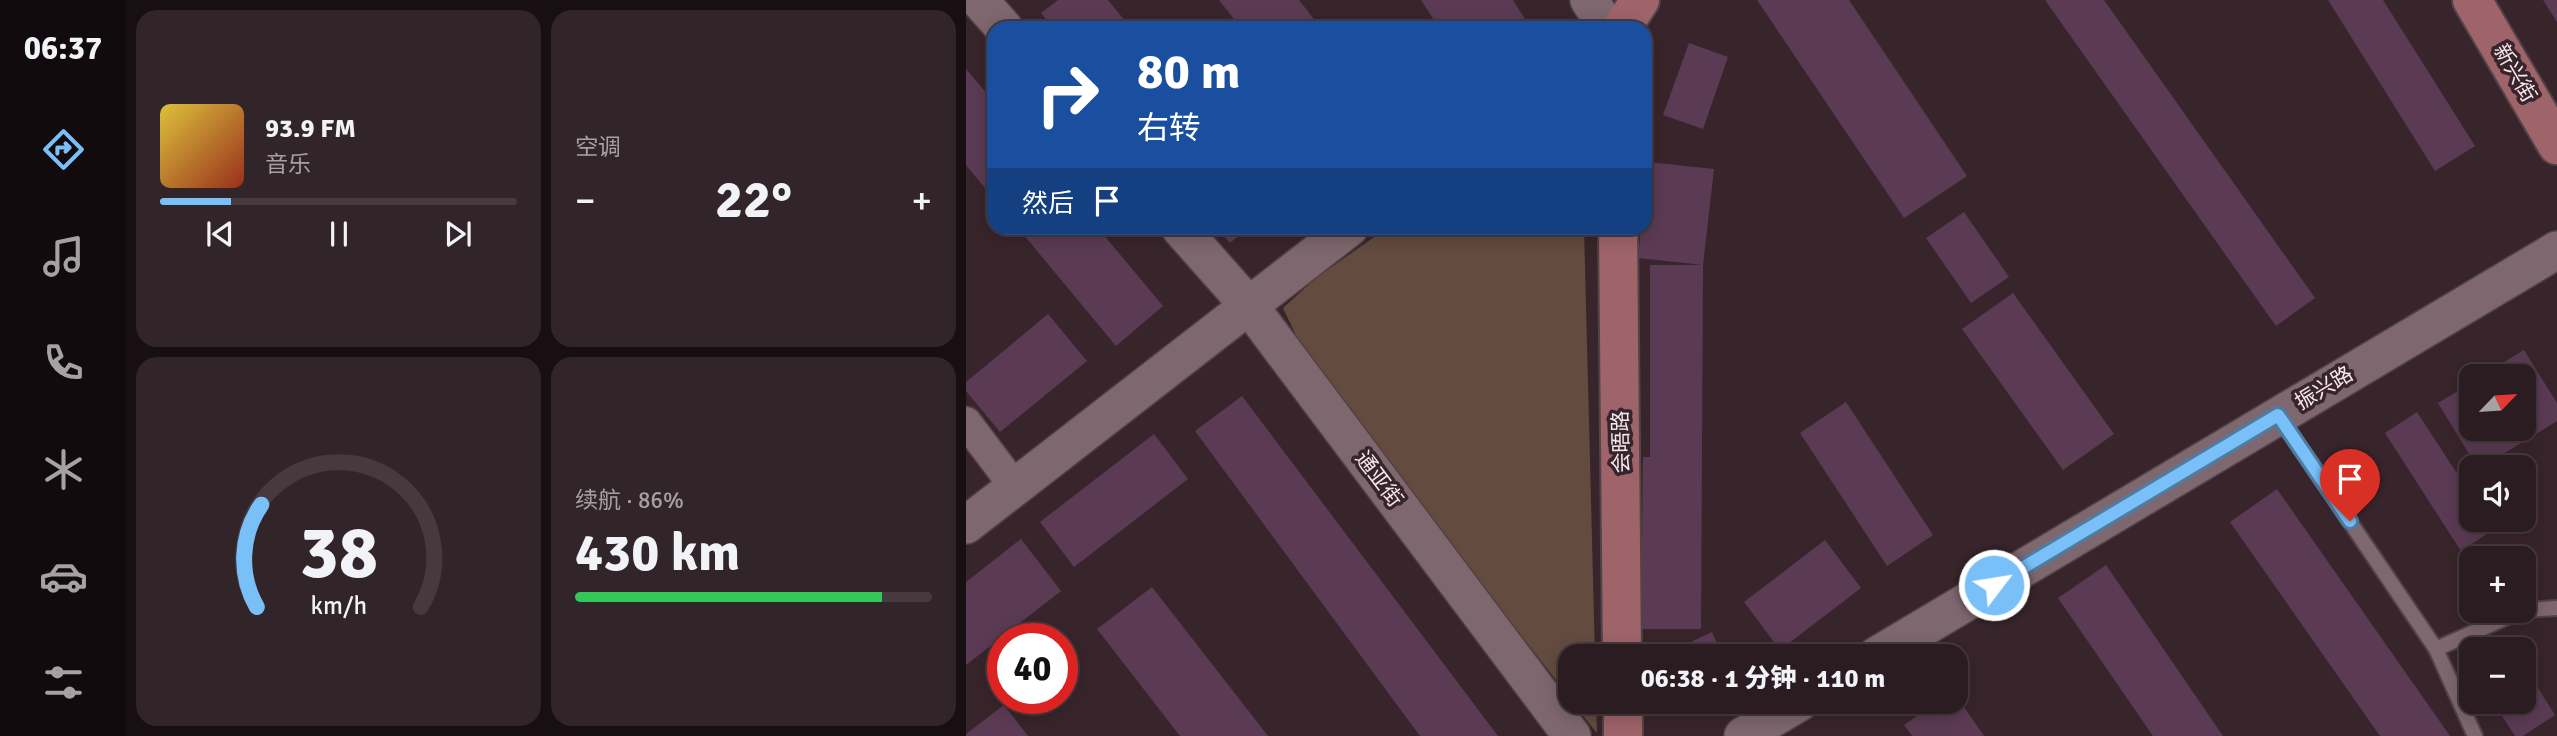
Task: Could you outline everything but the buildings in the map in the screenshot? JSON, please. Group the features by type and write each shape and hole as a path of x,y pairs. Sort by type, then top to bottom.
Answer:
{"main road":[{"path":"1626,21 1640,0"},
{"name":"新兴街","path":"2472,0 2557,145"},
{"name":"会晤路","path":"1618,235 1622,644"},
{"path":"1623,714 1623,736"}],"street":[{"path":"979,0 998,21"},
{"path":"1589,0 1603,21"},
{"name":"通亚街","path":"1186,235 1250,307 1572,736"},
{"path":"966,525 1340,235"},
{"name":"振兴路","path":"1896,644 2557,250"},
{"path":"966,422 1015,487"},
{"path":"1743,736 1781,714"}],"lane":[{"path":"2278,415 2436,649 2475,736"},
{"path":"2536,609 2557,608"},
{"path":"2436,649 2493,623"}],"shaded area":[{"path":"1377,235 1584,235 1595,644 1558,644 1558,683 1310,365 1283,308 1316,278"},
{"path":"1582,714 1596,714 1597,733"}],"route":[{"path":"1994,585 2278,415 2350,521"}]}
